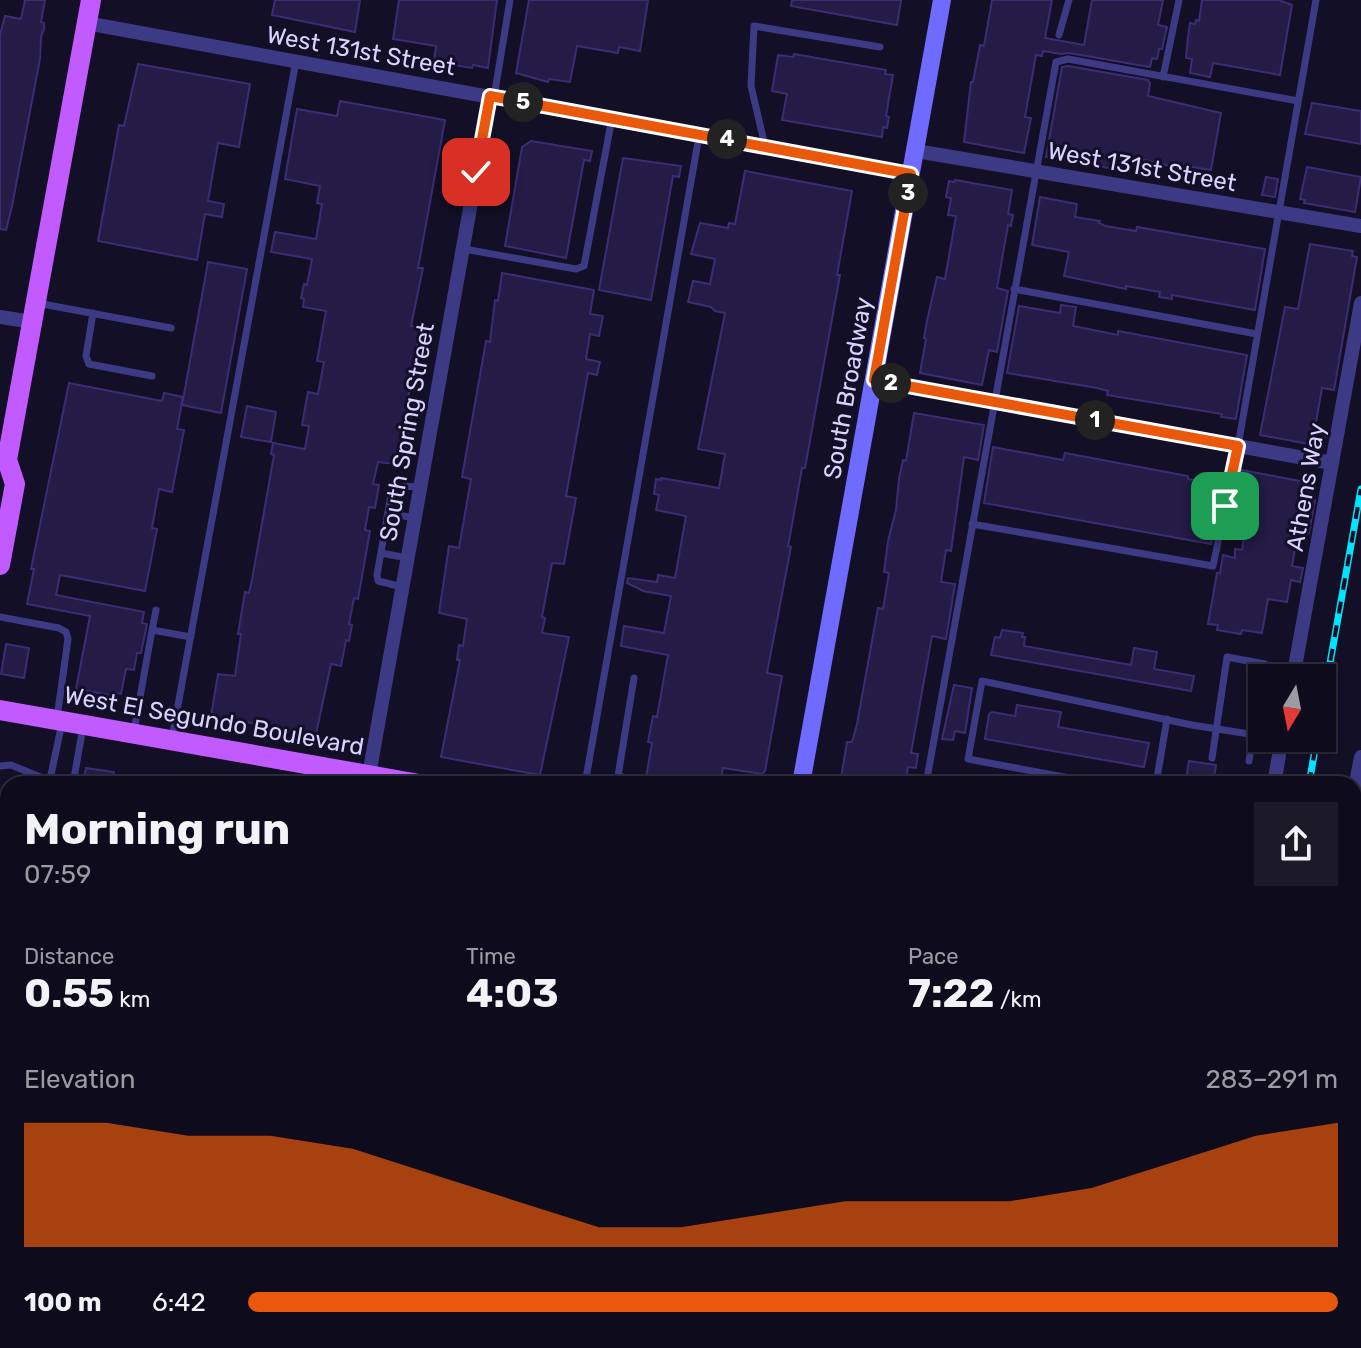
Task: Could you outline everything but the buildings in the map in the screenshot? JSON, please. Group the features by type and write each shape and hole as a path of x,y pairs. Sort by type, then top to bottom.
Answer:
{"main road":[{"path":"0,565 15,484 3,464 91,0"},
{"name":"South Broadway","path":"802,776 942,0"},
{"name":"West El Segundo Boulevard","path":"0,710 172,740 310,774 375,776"}],"street":[{"name":"West 131st Street","path":"86,23 911,174"},
{"name":"South Spring Street","path":"369,775 462,248 492,96"},
{"name":"West 131st Street","path":"916,151 1361,226"},
{"name":"Athens Way","path":"1296,664 1361,303"},
{"path":"0,317 34,313"},
{"path":"874,380 1332,463"},
{"path":"1275,776 1278,752"}],"lane":[{"path":"492,96 510,0"},
{"path":"1059,35 1069,0"},
{"path":"1163,77 1179,0"},
{"path":"972,524 1213,566 1238,446 1316,0"},
{"path":"765,146 751,86 754,26 880,47"},
{"path":"927,776 1056,62 1059,59 1298,101"},
{"path":"172,740 296,61"},
{"path":"462,248 576,269 584,266 612,118"},
{"path":"586,776 699,134"},
{"path":"1014,289 1257,334"},
{"path":"34,313 93,313 171,328"},
{"path":"93,313 86,356 89,364 152,376"},
{"path":"402,587 378,581 381,553 395,488 419,487"},
{"path":"388,513 414,518"},
{"path":"381,553 407,558"},
{"path":"134,733 156,610"},
{"path":"0,617 66,632 68,639 60,720 51,776"},
{"path":"152,630 191,637"},
{"path":"1212,758 1227,657 1265,664"},
{"path":"618,776 634,678"},
{"path":"1059,776 968,759 982,681 1248,734"},
{"path":"1157,776 1167,719"},
{"path":"74,776 84,724"},
{"path":"1249,761 1252,752"},
{"path":"0,766 11,765 35,776"}],"railway":[{"path":"1330,664 1361,489"},
{"path":"1310,776 1315,752"}],"route":[{"path":"476,172 490,96 911,174 874,380 1238,446 1225,506"}]}
